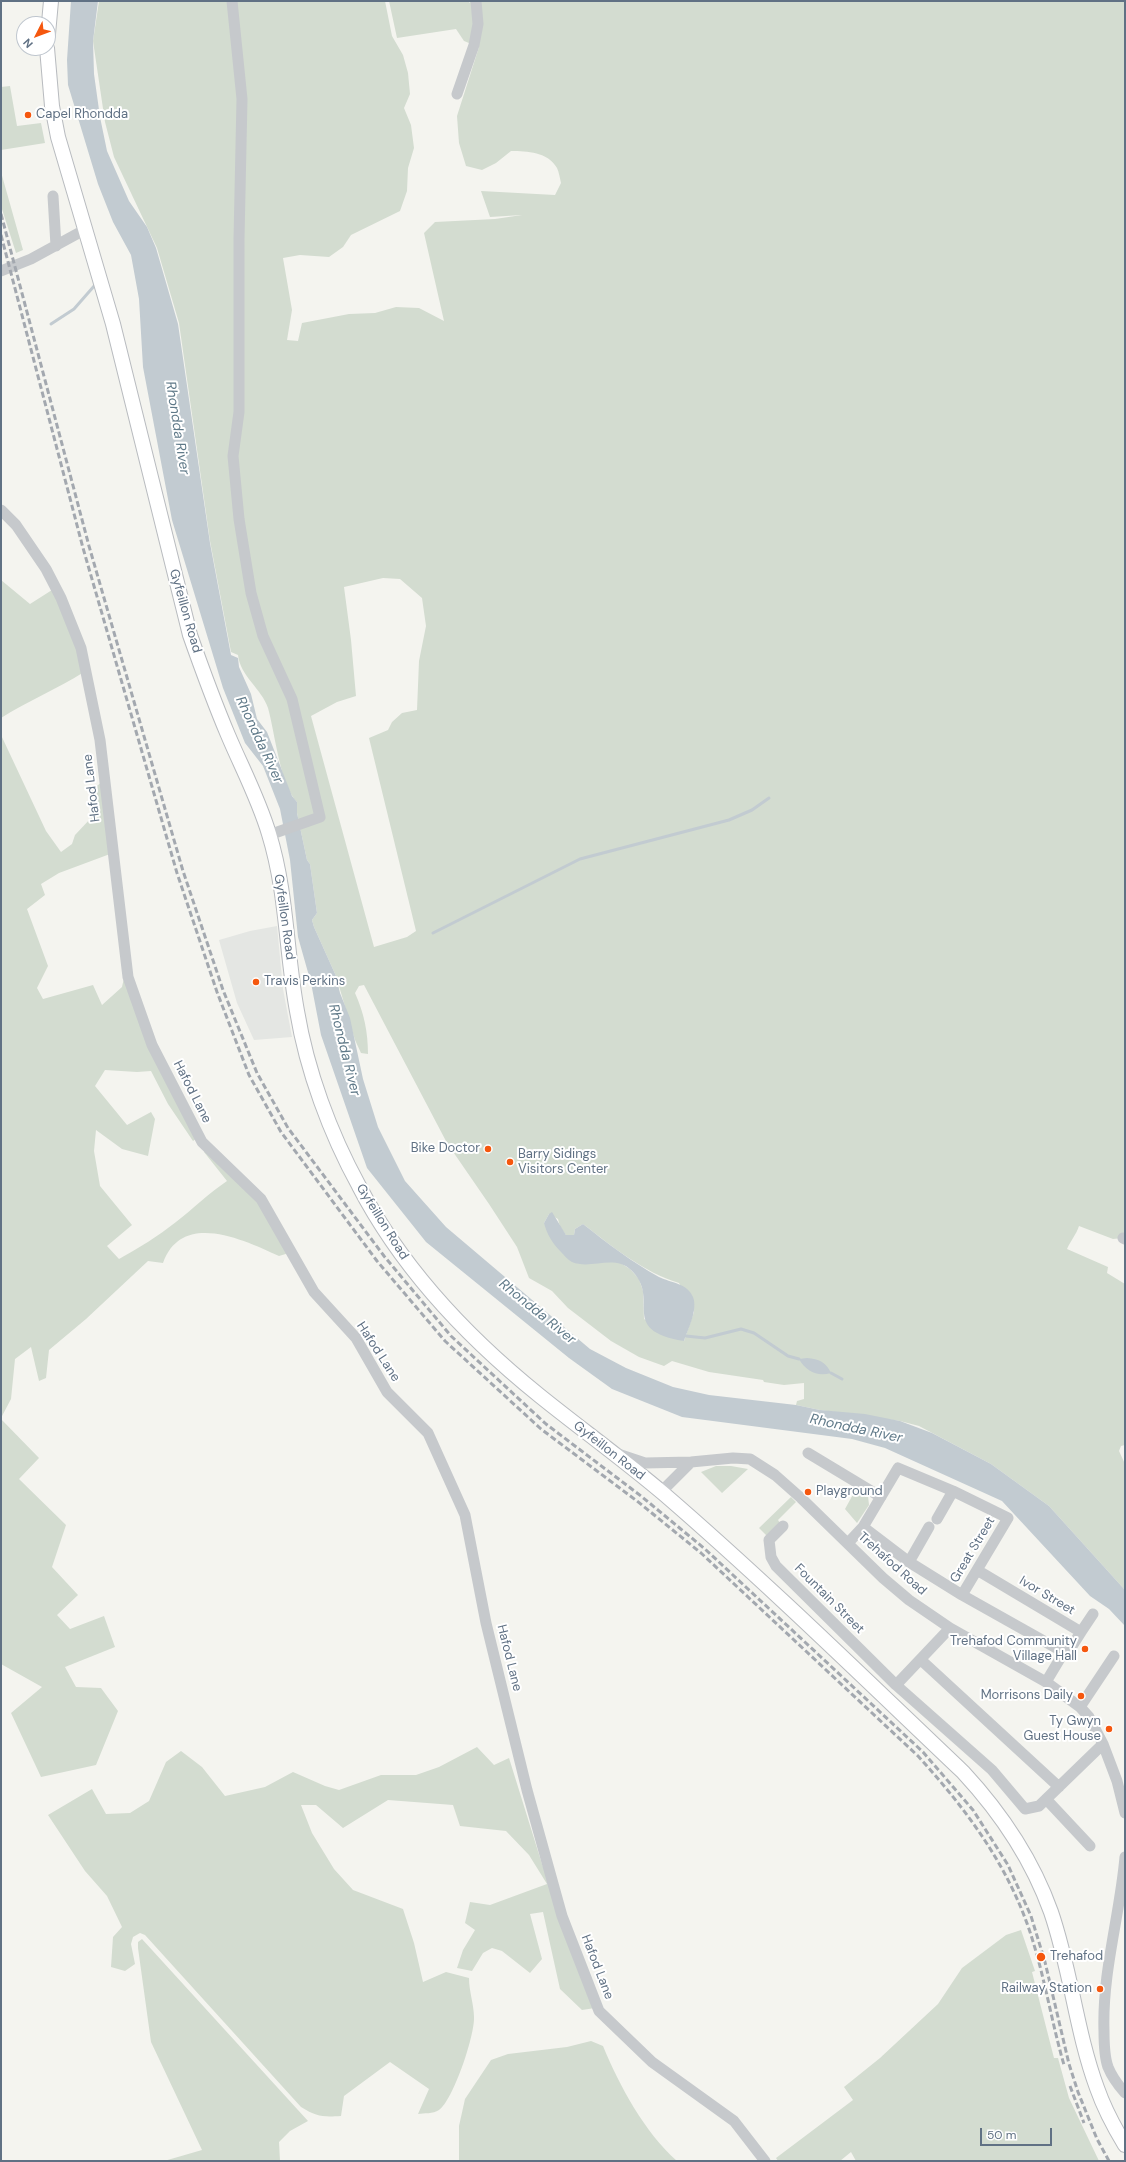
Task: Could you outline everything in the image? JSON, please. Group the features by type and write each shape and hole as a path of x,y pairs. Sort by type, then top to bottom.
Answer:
{"main road":[{"path":"50,16 51,1"},
{"name":"Gyfeillon Road","path":"48,56 52,106 58,137 114,324 190,635 207,684 255,794 276,833 297,1012 306,1050 334,1133 357,1184 394,1244 416,1275 442,1305 510,1370 661,1492 741,1563 963,1772 1000,1816 1028,1861 1051,1913 1097,2089 1125,2145"}],"street":[{"path":"232,1 242,99 239,239 239,412 233,456 239,519 251,593 263,636 292,699 320,817 276,833"},
{"path":"458,94 474,45 478,24 476,1"},
{"path":"53,196 56,246"},
{"path":"1,271 56,246 86,229"},
{"name":"Hafod Lane","path":"1,510 16,525 46,569 81,648 100,740 128,977 152,1045 202,1142 261,1199 314,1292 356,1338 387,1392 428,1433 465,1515 486,1623 527,1790 562,1916 599,2011 652,2062 734,2121 765,2161"},
{"name":"Trehafod Road","path":"610,1452 645,1463 691,1462 733,1458 750,1459 775,1475 897,1590 918,1607 950,1628 1046,1682 1080,1707 1089,1717 1103,1744 1117,1781 1125,1811"},
{"path":"808,1453 881,1497"},
{"path":"661,1492 691,1462"},
{"path":"848,1543 863,1527 898,1468 953,1491 937,1519"},
{"name":"Great Street","path":"953,1491 1008,1518 962,1595"},
{"name":"Fountain Street","path":"783,1526 769,1540 771,1557 776,1566 896,1685"},
{"path":"863,1527 909,1562 962,1595 1066,1653"},
{"path":"909,1562 929,1527"},
{"name":"Ivor Street","path":"977,1570 1081,1632 1046,1682"},
{"path":"1081,1632 1093,1614"},
{"path":"950,1628 896,1685 992,1770 1025,1809 1039,1806 1103,1744"},
{"path":"1080,1707 1114,1656"},
{"path":"921,1660 1059,1787"},
{"path":"1046,1799 1090,1846"},
{"path":"1125,1857 1110,1949 1103,2011 1104,2053 1113,2077 1125,2093"}],"shaded area":[{"path":"99,1 385,1 392,36 403,55 408,73 410,94 404,108 411,125 414,148 408,168 407,191 400,211 351,235 343,247 329,257 300,255 283,258 292,310 287,340 298,341 302,323 349,314 375,313 396,307 419,308 444,321 424,233 435,222 495,219 522,215 490,217 481,191 555,195 561,183 558,170 553,163 543,156 530,152 511,151 496,163 482,170 466,166 459,143 457,116 479,47 464,41 456,29 397,38 389,1 469,1 469,3 471,1 1125,1 1125,1229 1123,1238 1113,1239 1079,1226 1067,1249 1108,1267 1107,1273 1125,1284 1125,1445 1121,1446 1119,1451 1125,1464 1125,1590 1049,1506 991,1464 919,1426 900,1421 820,1410 796,1405 797,1401 804,1399 804,1383 784,1385 764,1382 763,1380 709,1372 672,1361 664,1366 639,1357 611,1341 568,1308 552,1291 529,1278 517,1247 447,1143 364,985 359,986 355,993 363,1015 367,1038 368,1054 361,1053 355,1040 336,976 312,920 317,913 310,864 307,860 297,813 297,802 286,784 268,708 265,701 243,669 238,655 231,652 210,541 179,323 157,248 114,157 105,122 93,41","holes":["383,578 400,579 422,598 426,626 419,661 417,710 402,713 392,722 388,730 369,738 416,931 407,937 374,947 311,716 337,702 356,696 344,587","549,1214 558,1219 560,1227 566,1235 574,1235 575,1229 583,1224 641,1266 679,1283 694,1312 684,1341 644,1319 643,1291 639,1279 630,1269 619,1262 602,1262 544,1223"]},
{"path":"10,86 17,126 41,123 45,143 1,150 1,87"},
{"path":"1,172 23,250 16,253 1,206"},
{"path":"1,580 30,604 52,590 69,627 84,672 1,718"},
{"path":"1,735 46,831 61,852 72,844 75,835 91,818 97,804 92,790 103,781 110,854 59,873 41,884 45,895 27,909 48,966 37,988 43,999 93,985 102,1005 122,987 124,978 197,1138 193,1141 168,1104 151,1071 137,1072 105,1070 95,1086 127,1125 151,1112 155,1119 148,1156 122,1149 96,1130 94,1151 100,1186 132,1225 107,1246 119,1259 141,1246 183,1217 214,1190 227,1181 204,1152 207,1150 251,1192 289,1253 279,1256 232,1237 215,1234 199,1233 184,1237 172,1247 163,1263 148,1261 86,1319 49,1350 46,1378 39,1381 31,1347 15,1359 11,1399 1,1418"},
{"name":"Travis Perkins","path":"277,926 283,989 292,1037 254,1040 237,1003 219,940 250,931"},
{"path":"1,1419 39,1458 19,1479 66,1525 52,1567 78,1595 57,1615 70,1629 104,1616 115,1647 65,1667 76,1687 101,1688 118,1711 96,1765 41,1777 11,1713 42,1687 1,1664"},
{"path":"716,1466 731,1466 748,1469 722,1493 701,1472"},
{"path":"856,1489 868,1496 869,1505 857,1523 845,1509"},
{"path":"791,1497 796,1502 778,1520 780,1523 767,1536 759,1528"},
{"path":"477,1747 494,1765 509,1758 542,1864 595,2008 582,2010 560,1989 543,1912 530,1914 542,1959 530,1973 502,1951 492,1948 483,1953 472,1971 457,1968 463,1950 475,1930 465,1923 470,1902 490,1905 547,1884 529,1855 506,1831 460,1826 453,1805 388,1800 343,1828 316,1805 301,1805 312,1833 334,1869 353,1890 403,1909 414,1943 423,1982 446,1972 469,1978 474,2017 471,2038 462,2067 451,2094 439,2110 431,2113 418,2114 429,2089 390,2062 344,2096 341,2116 325,2116 311,2113 301,2107 145,1935 140,1933 133,1937 131,1944 135,1964 125,1971 111,1967 113,1937 122,1927 107,1896 85,1871 48,1815 92,1789 106,1814 130,1813 149,1801 166,1762 181,1751 202,1767 225,1796 265,1787 293,1772 325,1786 339,1790 381,1775 416,1775 439,1767"},
{"path":"1021,1930 1035,1971 1032,1972 1054,2058 1058,2058 1069,2098 1099,2161 856,2161 851,2152 840,2161 778,2161 776,2158 853,2100 844,2087 880,2058 938,2004 962,1968 1006,1935"},
{"path":"142,1939 308,2121 290,2131 279,2142 280,2161 164,2161 202,2150 151,2042 138,1948 138,1942"},
{"path":"591,2041 603,2046 609,2061 634,2108 654,2137 677,2161 459,2161 459,2126 465,2099 491,2060 508,2054 567,2047"}],"water":[{"name":"Rhondda River","path":"71,1 98,1 93,41 94,74 100,117 107,151 129,201 147,227 156,248 178,324 210,543 231,655 238,658 239,667 251,694 257,719 267,732 292,796 297,802 297,813 307,860 310,864 317,913 312,920 336,976 340,993 350,1018 363,1079 378,1127 405,1181 446,1227 590,1349 626,1368 673,1387 709,1395 796,1405 820,1410 865,1414 900,1421 932,1433 991,1464 1049,1506 1125,1590 1125,1626 1109,1609 1090,1596 1002,1501 885,1448 852,1439 682,1417 612,1389 569,1358 426,1242 367,1168 321,1035 311,983 298,937 290,860 280,809 263,766 245,743 223,688 172,520 143,367 139,299 131,255 113,222 98,184 68,85 67,60"},
{"path":"552,1212 566,1235 574,1235 575,1229 583,1224 639,1265 659,1277 687,1289 693,1297 694,1308 692,1319 684,1341 664,1336 652,1329 646,1321 643,1292 639,1281 631,1270 624,1265 617,1263 579,1264 572,1262 566,1257 552,1242 545,1227 544,1223 549,1214"},
{"path":"807,1358 822,1362 827,1366 831,1373 821,1374 812,1372 805,1367 799,1359"}],"waterway":[{"path":"51,324 74,309 95,285"},
{"path":"433,933 580,859 729,820 752,810 769,798"},
{"path":"686,1336 705,1338 741,1329 754,1333 788,1356 799,1359"},
{"path":"831,1373 842,1379"}],"railway":[{"path":"1,214 89,546 183,871 223,990 257,1073 288,1128 384,1256 451,1336 546,1424 641,1496 705,1549 923,1752 973,1810 1008,1865 1031,1916 1045,1962 1069,2064 1078,2092 1097,2139 1109,2161"},
{"path":"1,235 83,548 177,873 217,992 249,1075 281,1132 377,1261 445,1341 541,1429 637,1501 701,1553 918,1756 952,1796 968,1816 996,1859 1020,1904 1039,1962 1064,2065"},
{"path":"1070,2086 1084,2123"}],"place":[{"name":"Capel Rhondda","path":"28,115"},
{"name":"Travis Perkins","path":"256,982"},
{"name":"Bike Doctor","path":"488,1149"},
{"name":"Barry Sidings Visitors Center","path":"510,1162"},
{"name":"Playground","path":"808,1492"},
{"name":"Trehafod Community Village Hall","path":"1085,1649"},
{"name":"Morrisons Daily","path":"1081,1696"},
{"name":"Ty Gwyn Guest House","path":"1109,1729"},
{"name":"Trehafod","path":"1041,1957"},
{"name":"Railway Station","path":"1100,1989"}]}
